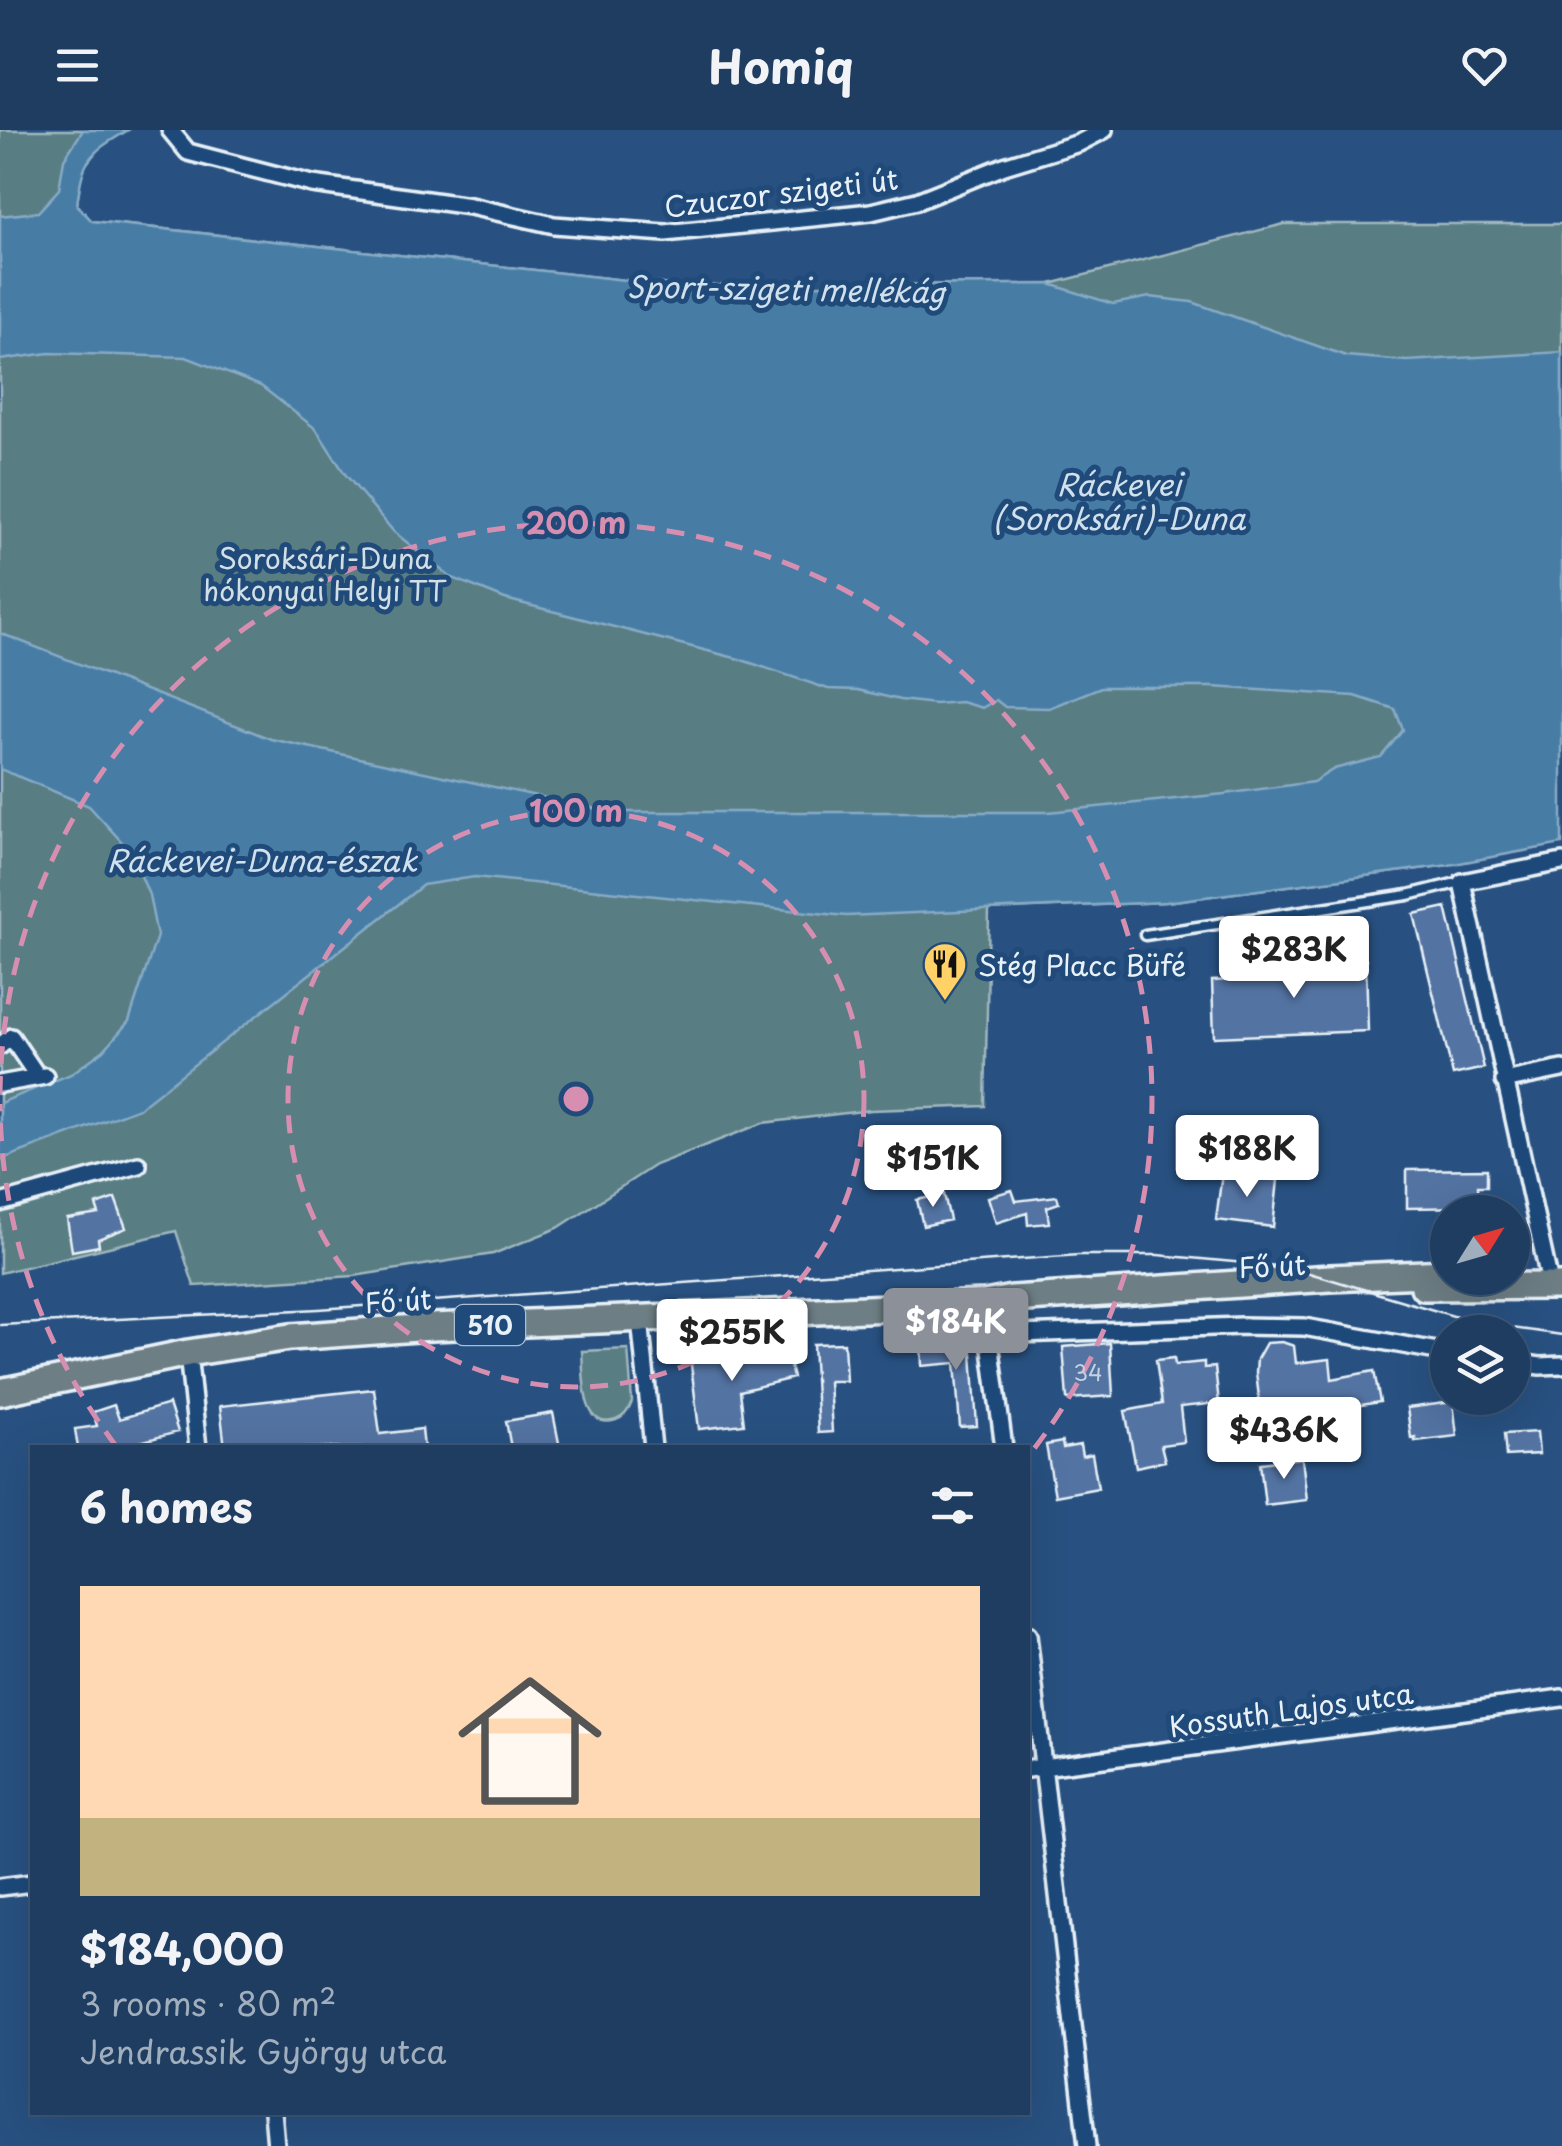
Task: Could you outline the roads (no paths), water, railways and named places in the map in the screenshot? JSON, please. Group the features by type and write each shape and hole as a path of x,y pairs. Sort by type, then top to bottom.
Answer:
{"main road":[{"name":"Fő út","path":"0,1392 188,1353 290,1337 432,1327 984,1304 1207,1285 1430,1275"},
{"path":"1530,1275 1557,1278"},
{"name":"Fő út","path":"984,1304 1014,1308 1557,1278"}],"street":[{"name":"Czuczor szigeti út","path":"170,130 188,152 312,184 470,206 554,225 665,233 871,212 917,201 1004,166 1079,143 1104,130"},
{"path":"1557,1278 1504,1080 1462,882 1562,862"},
{"path":"0,1046 11,1037 42,1076 0,1084"},
{"path":"1504,1080 1562,1069"},
{"path":"0,1203 138,1165"},
{"path":"984,1304 1004,1445"},
{"path":"640,1319 653,1445"},
{"path":"990,1335 1304,1327 1430,1350"},
{"path":"188,1353 198,1445"},
{"path":"1530,1365 1562,1365"},
{"path":"1030,1668 1036,1768 1087,2146"},
{"name":"Kossuth Lajos utca","path":"1036,1768 1562,1698"},
{"path":"0,1887 30,1883"},
{"path":"273,2115 276,2146"}],"lane":[{"path":"1144,935 1408,895 1462,882"}],"water":[{"name":"Soroksári-Duna hókonyai Helyi TT","path":"83,130 128,130 104,145 85,167 77,205 92,221 679,286 1050,284 1113,304 1150,297 1192,302 1346,356 1407,361 1562,352 1562,844 1449,865 1166,902 846,916 475,877 423,885 139,1108 0,1160 0,1103 71,1074 104,1050 129,1021 157,936 149,895 131,852 89,806 0,769 0,633 271,739 611,812 1048,812 1224,794 1313,782 1334,769 1381,757 1403,730 1395,709 1355,696 1212,687 1101,687 1049,708 1005,707 996,700 982,708 961,702 935,704 858,690 828,689 739,659 505,599 450,577 394,532 345,474 316,429 261,386 186,357 49,353 0,360 0,216 38,212 59,189 64,159"}],"tram line":[{"path":"0,1325 319,1309 1079,1255 1158,1255 1289,1267 1477,1323 1562,1335"}],"place":[{"name":"Stég Placc Büfé","path":"945,1002"}],"water label":[{"name":"Sport-szigeti mellékág","path":"786,288"},
{"name":"Ráckevei (Soroksári)-Duna","path":"1119,500"},
{"name":"Ráckevei-Duna-észak","path":"262,859"}]}
